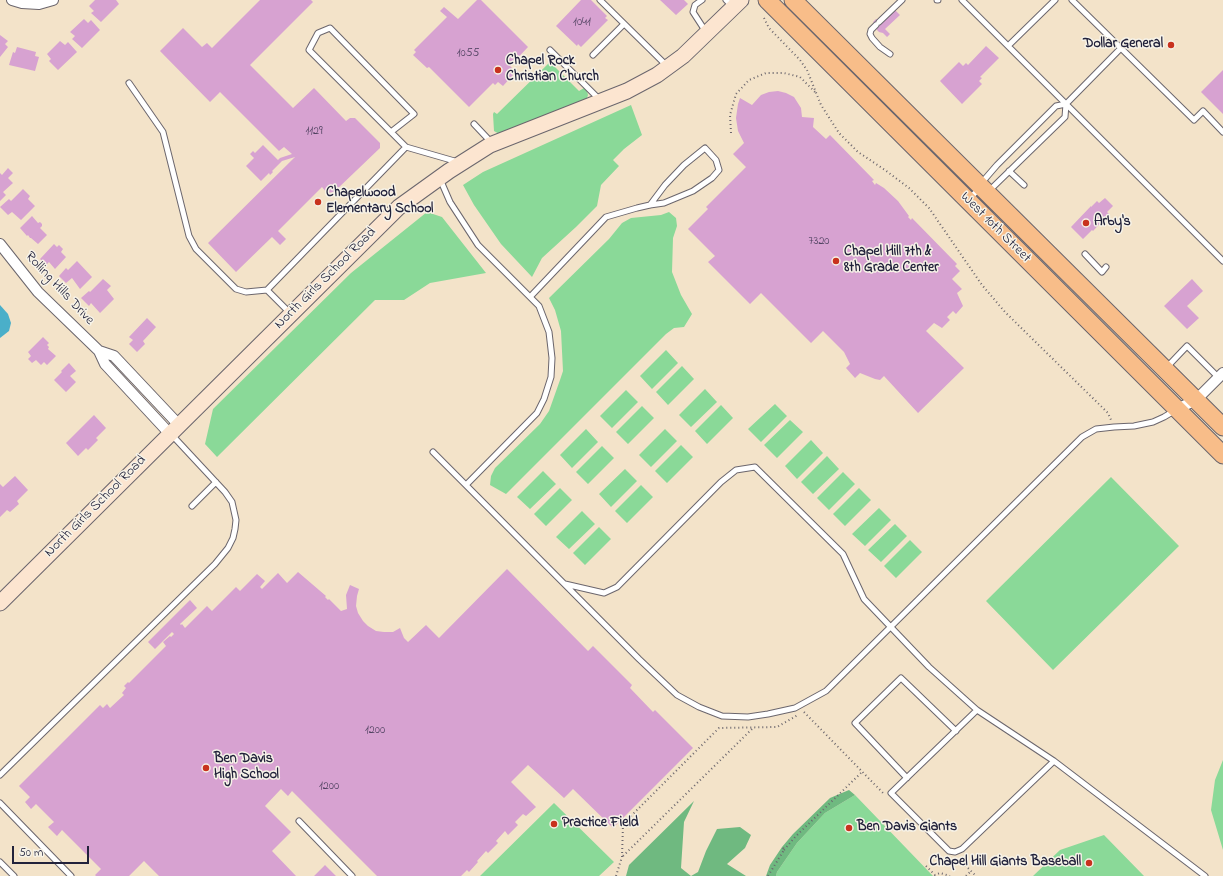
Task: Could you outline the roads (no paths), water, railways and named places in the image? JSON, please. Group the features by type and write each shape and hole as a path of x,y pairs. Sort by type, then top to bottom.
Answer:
{"main road":[{"name":"West 10th Street","path":"767,0 1223,455"},
{"name":"West 10th Street","path":"793,0 1223,427"},
{"name":"North Girls School Road","path":"0,603 399,207 439,177 493,144 640,84 668,67 683,56 707,33 733,2"}],"street":[{"path":"12,0 22,3 38,4 53,0"},
{"name":"Rolling Hills Drive","path":"0,244 38,292 99,351 104,364 175,429"},
{"path":"1176,409 1196,400 1221,375"}],"lane":[{"path":"600,0 668,67"},
{"path":"702,0 695,5 693,12 707,33"},
{"path":"890,54 880,47 870,34 871,30 902,0"},
{"path":"962,0 1223,261"},
{"path":"1008,46 1054,0"},
{"path":"1072,0 1194,120 1202,111 1223,132"},
{"path":"593,55 624,24"},
{"path":"391,132 414,114 330,28 318,33 309,50 391,132 406,147 460,163"},
{"path":"968,200 981,187 984,180 993,170 1056,106 1066,104 1121,48"},
{"path":"550,50 600,101"},
{"path":"129,83 163,132 189,236 196,249 236,289 246,292 267,290 406,147"},
{"path":"981,187 992,188 1065,117 1066,104"},
{"path":"474,124 493,144"},
{"path":"530,297 606,217 637,208 664,203 693,191 712,178 719,170 716,160 705,148 684,165 665,185 650,205"},
{"path":"1009,171 1024,185"},
{"path":"439,177 450,202 478,245 539,306 548,332 552,358 551,377 544,399 537,413 466,485"},
{"path":"1085,254 1102,272 1106,267"},
{"path":"267,290 291,314"},
{"path":"1164,369 1187,346 1221,375"},
{"path":"433,452 639,659 677,695 699,708 722,716 748,716 768,714 794,708 826,690 1082,437 1096,429 1134,426 1153,422 1176,409"},
{"path":"0,775 215,564 228,548 233,538 236,520 232,502 175,429"},
{"path":"564,584 604,593 617,587 721,482 736,470 756,467 844,554 864,599 929,668 977,710 1054,761 1205,876"},
{"path":"192,506 216,482"},
{"path":"907,778 855,723 901,678 956,731"},
{"path":"977,710 891,793 949,851 955,852 962,849 1054,761"},
{"path":"0,803 71,876"},
{"path":"299,821 352,876"},
{"path":"0,862 14,876"}],"water":[{"path":"0,305 8,314 11,323 9,331 0,338"}],"place":[{"name":"Dollar General","path":"1171,45"},
{"name":"Chapel Rock Christian Church","path":"498,70"},
{"name":"Chapelwood Elementary School","path":"318,202"},
{"name":"Arby's","path":"1086,223"},
{"name":"Chapel Hill 7th & 8th Grade Center","path":"836,261"},
{"name":"Ben Davis High School","path":"206,768"},
{"name":"Practice Field","path":"554,824"},
{"name":"Ben Davis Giants","path":"849,828"},
{"name":"Chapel Hill Giants Baseball","path":"1089,863"}]}
